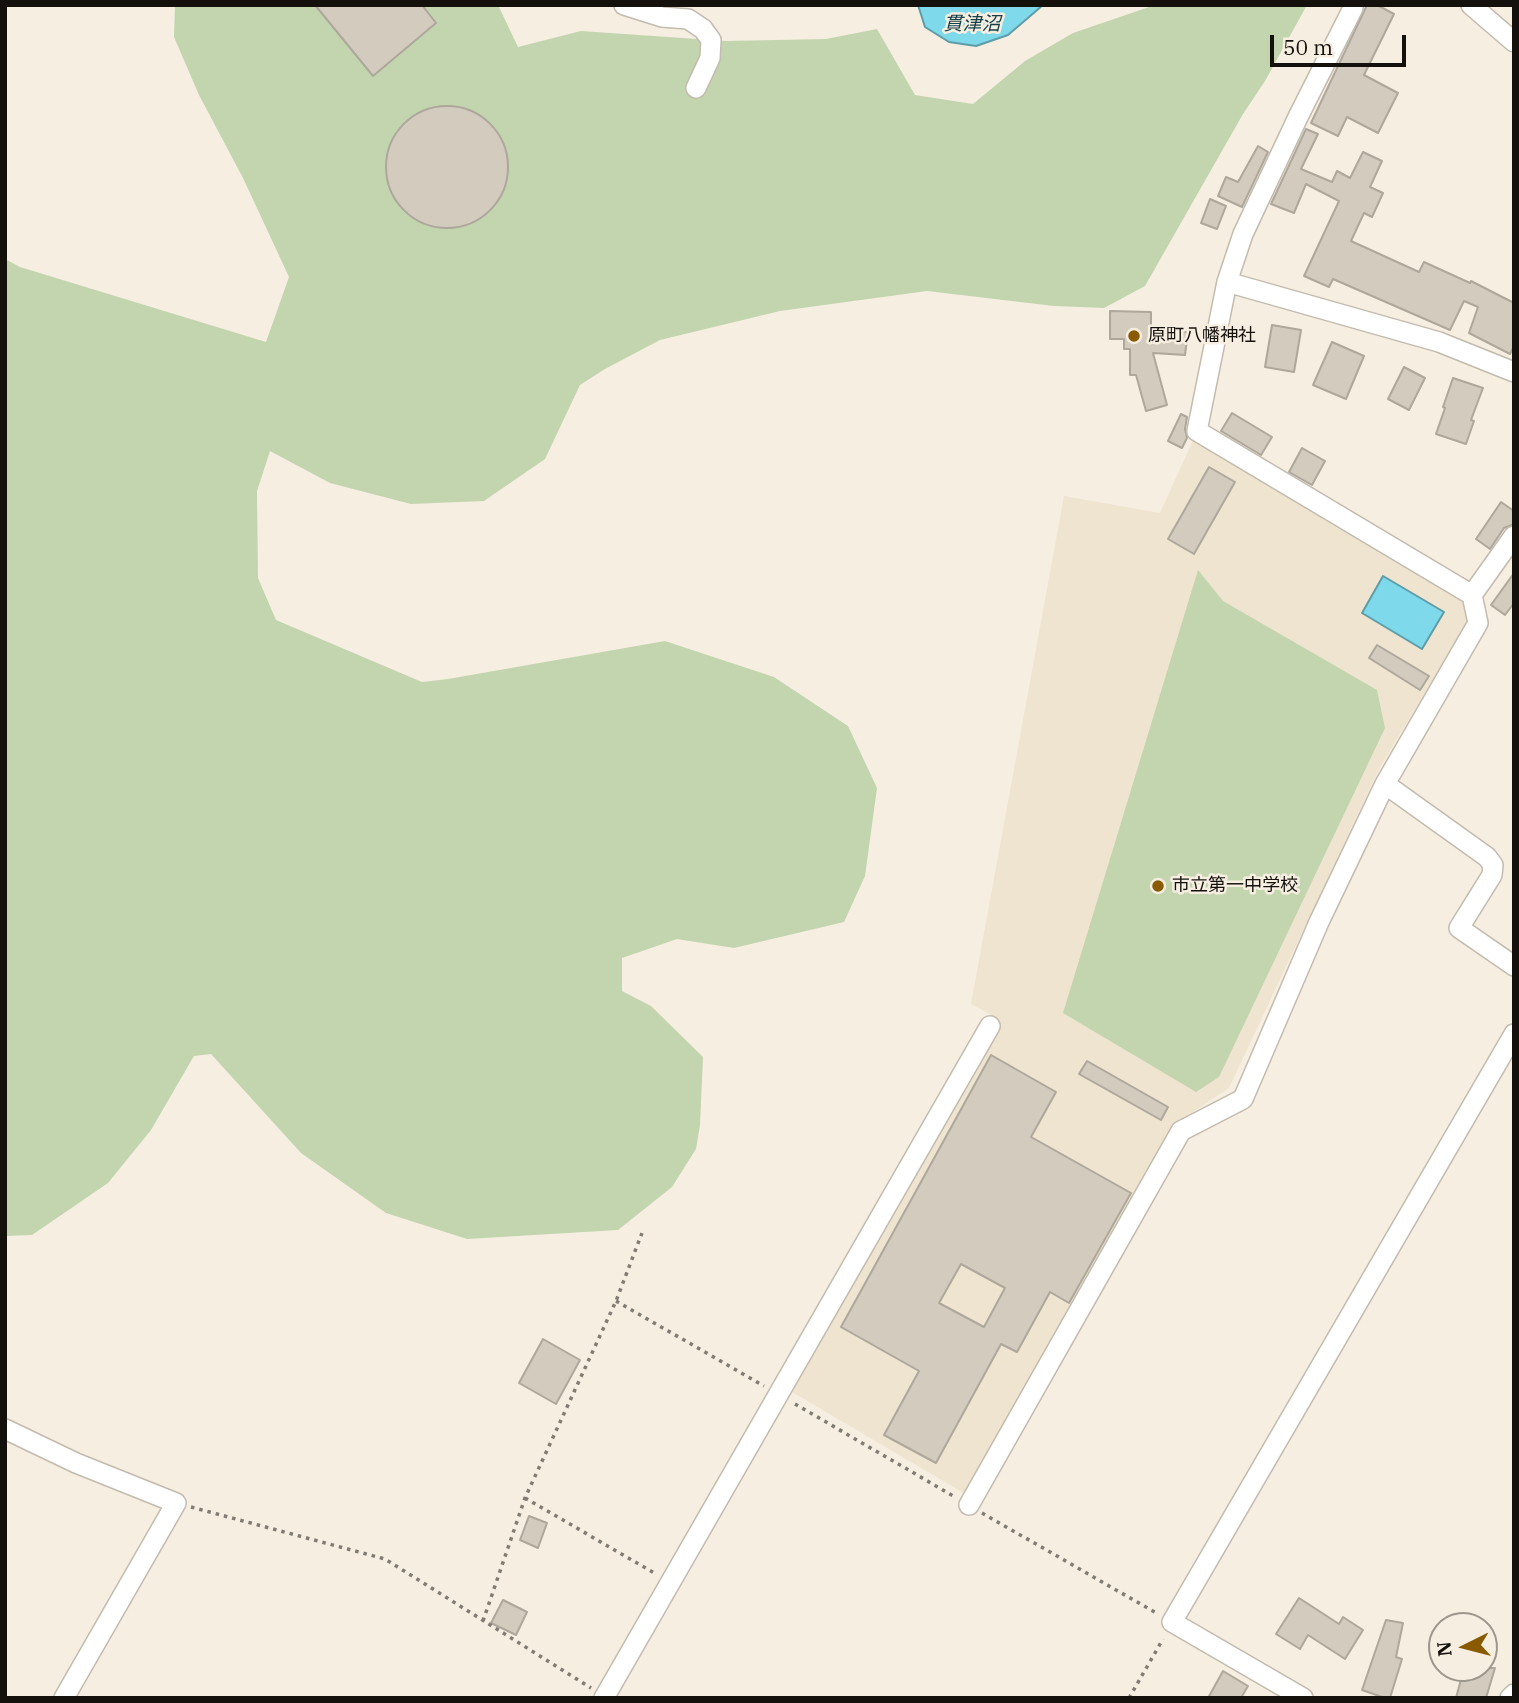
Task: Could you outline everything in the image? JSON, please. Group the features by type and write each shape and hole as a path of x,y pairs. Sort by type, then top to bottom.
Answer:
{"street":[{"path":"624,5 662,17 688,19 703,29 711,40 710,58 695,88"},
{"path":"969,1505 1181,1131 1243,1099 1319,922 1385,784 1478,622 1472,595 1197,430 1227,282 1243,234 1353,5"},
{"path":"1471,5 1514,42"},
{"path":"1227,282 1438,342 1514,372"},
{"path":"1472,595 1514,536"},
{"path":"1385,784 1487,857 1493,865 1492,875 1459,928 1514,966"},
{"path":"604,1697 990,1026"},
{"path":"1303,1698 1172,1622 1514,1034"},
{"path":"5,1429 76,1463 176,1503 64,1698"}],"path":[{"path":"483,1621 526,1498 617,1301 642,1233"},
{"path":"617,1301 779,1394"},
{"path":"526,1498 670,1582"},
{"path":"176,1503 385,1559 604,1697"},
{"path":"1129,1698 1172,1622"}],"shaded area":[{"name":"市立第一中学校","path":"1195,436 1464,599 1468,621 1379,769 1229,1088 1178,1122 967,1495 792,1392 999,1019 971,1004 1064,496 1160,513"}],"green space":[{"path":"175,5 498,5 518,47 581,31 726,41 826,39 877,29 915,95 973,104 1025,61 1073,33 1155,5 1307,5 1145,286 1104,308 1054,306 927,291 780,311 660,340 580,385 545,459 484,501 411,504 330,483 270,451 257,491 258,578 276,620 422,682 665,641 774,677 848,726 877,788 865,876 844,922 734,948 677,939 622,958 622,991 651,1006 703,1057 700,1125 696,1149 672,1187 618,1230 467,1239 386,1213 301,1153 211,1054 194,1056 151,1130 108,1183 32,1235 5,1236 5,259 20,267 266,342 289,277 243,178 199,95 174,37"},
{"path":"1198,570 1223,601 1377,690 1385,728 1219,1077 1196,1092 1063,1013"}],"water":[{"name":"貫津沼","path":"918,5 1043,5 1008,35 976,46 949,42 925,27"},
{"path":"1383,576 1444,612 1422,649 1362,613"}],"building":[{"path":"315,5 422,5 436,23 373,76"},
{"path":"1367,5 1377,5 1394,14 1364,75 1398,93 1378,133 1347,117 1338,136 1311,123"},
{"path":"447,106 470,111 490,124 503,144 508,167 503,190 490,210 470,223 447,228 424,223 404,210 391,190 386,167 391,144 404,124 424,111"},
{"path":"1306,129 1318,134 1301,169 1332,182 1337,171 1350,178 1363,152 1382,161 1370,187 1383,193 1372,217 1364,213 1351,241 1419,272 1424,262 1470,283 1471,281 1514,303 1514,346 1510,354 1469,333 1478,307 1464,301 1450,330 1333,279 1329,287 1304,276 1339,201 1306,184 1294,213 1271,204"},
{"path":"1258,146 1268,152 1242,207 1218,196 1226,177 1238,182"},
{"path":"1210,199 1226,206 1217,229 1201,223"},
{"path":"1110,311 1151,312 1151,329 1188,332 1185,355 1153,353 1167,405 1146,411 1136,375 1130,375 1130,349 1124,349 1124,339 1110,339"},
{"path":"1272,325 1301,330 1294,372 1265,367"},
{"path":"1332,342 1364,356 1346,399 1313,385"},
{"path":"1404,367 1425,378 1409,410 1388,399"},
{"path":"1453,378 1483,388 1471,420 1474,421 1466,444 1436,434"},
{"path":"1232,413 1272,437 1261,455 1221,431"},
{"path":"1181,414 1187,417 1187,438 1182,448 1168,441"},
{"path":"1302,448 1325,461 1312,485 1289,472"},
{"path":"1209,467 1235,482 1194,554 1168,539"},
{"path":"1501,502 1514,511 1514,524 1504,528 1490,549 1476,539"},
{"path":"1514,573 1514,603 1505,615 1491,605"},
{"path":"1377,645 1429,676 1420,690 1369,658"},
{"path":"991,1055 1056,1092 1031,1137 1131,1193 1069,1303 1050,1292 1017,1352 1001,1344 936,1463 884,1435 919,1371 841,1327","holes":["961,1264 1005,1288 984,1327 939,1303"]},
{"path":"1087,1061 1168,1107 1161,1120 1079,1074"},
{"path":"543,1339 580,1360 556,1404 519,1383"},
{"path":"529,1516 547,1523 538,1548 520,1540"},
{"path":"1299,1598 1339,1624 1343,1617 1363,1630 1345,1659 1308,1635 1300,1649 1276,1634"},
{"path":"503,1600 527,1612 516,1635 491,1623"},
{"path":"1386,1620 1403,1623 1396,1657 1402,1659 1390,1698 1362,1690"},
{"path":"1223,1671 1248,1686 1241,1698 1208,1698"},
{"path":"1460,1682 1491,1682 1486,1698 1456,1698"}],"place":[{"name":"原町八幡神社","path":"1134,336"},
{"name":"市立第一中学校","path":"1158,886"}]}
